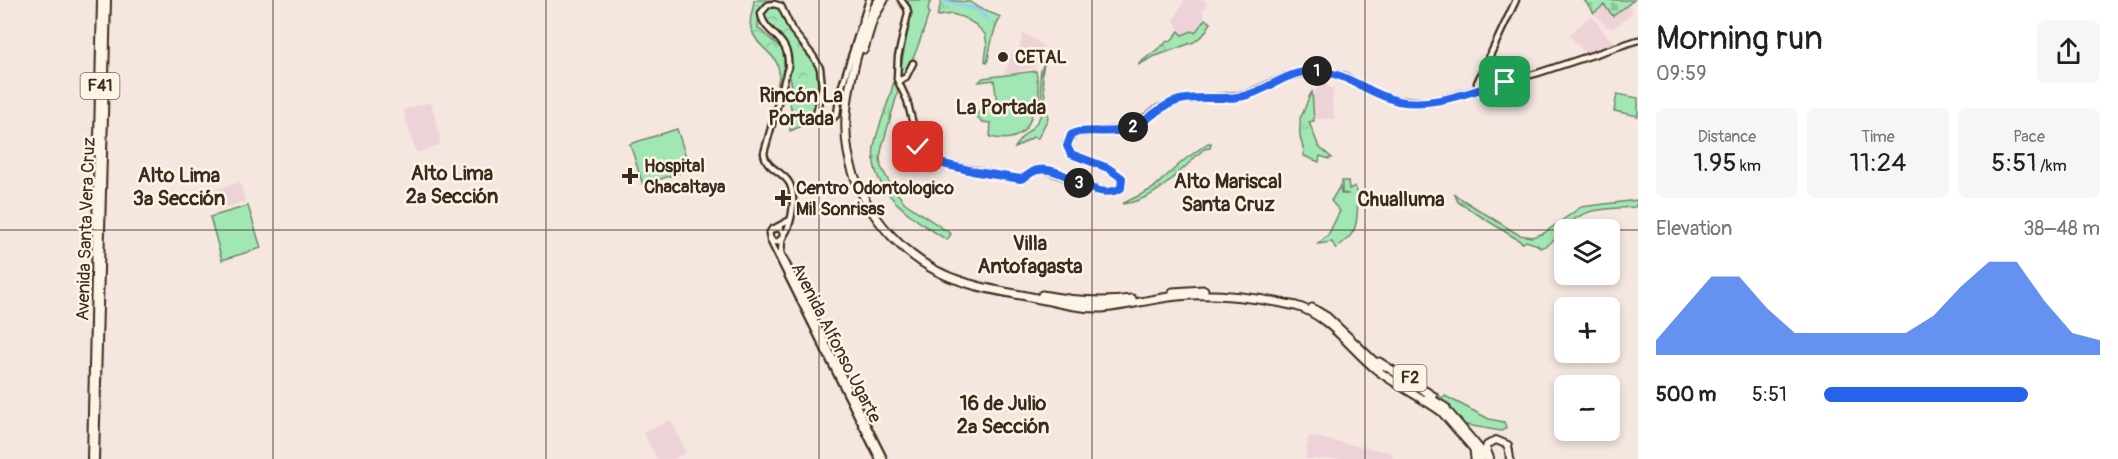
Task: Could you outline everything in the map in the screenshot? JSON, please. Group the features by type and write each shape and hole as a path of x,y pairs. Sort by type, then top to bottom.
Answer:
{"highway":[{"name":"F2","path":"879,0 869,17 850,84 846,108 846,136 852,169 867,204 885,228 910,254 937,271 964,283 1069,305 1101,308 1198,295 1244,298 1298,307 1313,313 1366,357 1444,410 1489,459"},
{"name":"F2","path":"884,0 873,19 854,85 849,109 850,136 853,157 865,192 887,226 912,252 939,268 965,279 1070,300 1103,303 1197,290 1244,294 1299,303 1327,317 1366,357 1376,373 1386,381 1403,393 1444,410 1474,449"},
{"path":"1474,449 1474,459"}],"main road":[{"name":"Avenida Santa Vera Cruz","path":"93,459 101,0"},
{"name":"Avenida Santa Vera Cruz","path":"93,459 107,0"},
{"path":"790,220 770,231 770,238 776,242 782,239 787,231 790,220 793,202 791,185 784,176 770,166 764,153 786,75 788,57 784,45 764,22 761,13 771,4 781,6 792,30 816,60 822,86 816,115 822,121 830,122 837,114 840,92 869,0"},
{"path":"901,0 908,13 898,57 897,77 907,100 918,147 927,159 977,172 1018,179 1037,170 1045,170 1072,179 1089,189 1111,192 1121,188 1123,182 1120,177 1103,166 1071,154 1067,146 1069,138 1078,132 1129,129 1160,108 1185,99 1245,95 1285,77 1313,71 1342,75 1372,92 1396,100 1431,102 1538,73 1638,40"},
{"path":"1478,89 1478,83 1516,0"},
{"path":"897,77 900,80 905,78 913,63"},
{"path":"775,228 782,231 782,239"},
{"name":"Avenida Alfonso Ugarte","path":"770,238 879,459"},
{"name":"Avenida Alfonso Ugarte","path":"782,239 782,253 785,261 884,459"},
{"name":"F2","path":"1489,459 1487,445 1496,440 1508,445 1510,459"},
{"path":"1474,449 1481,459"}],"shaded area":[{"path":"1184,0 1205,0 1206,8 1203,9 1205,19 1203,18 1195,33 1192,31 1182,35 1174,20"},
{"path":"1604,5 1620,11 1628,5 1633,12 1620,24 1612,28 1607,27 1594,13"},
{"path":"1591,15 1608,37 1616,43 1585,53 1569,35"},
{"path":"1023,34 1043,46 1034,68 1005,74 1013,51 1018,53"},
{"path":"1322,82 1334,90 1332,103 1335,119 1314,119 1313,94"},
{"path":"431,102 440,137 439,145 416,153 403,110"},
{"path":"240,182 245,201 217,210 211,191"},
{"path":"671,420 686,453 674,459 657,459 643,432"},
{"path":"1309,436 1393,453 1392,459 1305,459"}],"green space":[{"path":"754,0 775,0 759,10 758,28 783,50 785,70 780,90 777,87 779,75 775,60 759,43 751,28"},
{"path":"909,0 931,0 917,48 901,78 899,76 911,14 907,4"},
{"path":"942,0 970,2 1001,17 994,33 987,63 985,61 987,45 985,34 965,18 952,14 937,16"},
{"path":"1584,0 1634,0 1613,16 1604,5 1594,13"},
{"path":"773,6 780,9 789,29 812,58 820,80 814,109 815,120 790,131 791,107 787,95 792,85 789,75 790,53 784,41 764,18 766,9"},
{"path":"1205,19 1211,23 1204,34 1194,42 1138,65 1167,41 1170,42 1179,31 1182,35 1192,31 1195,33"},
{"path":"1044,64 1042,74 1048,118 1038,138 1033,137 1015,148 1040,117 1043,104 1040,75"},
{"path":"1036,71 1041,106 1033,109 1028,125 1019,135 1013,137 999,139 990,137 991,123 981,122 977,116 981,108 997,103 994,80 979,82 983,78"},
{"path":"895,76 899,88 882,147 881,167 892,187 905,203 951,234 947,240 894,201 877,174 874,159 875,142"},
{"path":"1312,92 1314,121 1309,122 1319,147 1332,158 1320,156 1319,162 1304,156 1300,137 1300,118"},
{"path":"1617,94 1638,98 1638,116 1614,111"},
{"path":"677,129 690,169 643,185 630,144"},
{"path":"1211,143 1210,148 1204,149 1167,184 1135,202 1122,204 1152,189 1183,161"},
{"path":"1342,181 1348,181 1349,189 1355,186 1357,219 1353,231 1336,249 1332,242 1318,244 1328,235 1340,211 1331,201 1340,186 1341,194 1349,194 1342,193"},
{"path":"1455,195 1519,235 1532,237 1544,233 1554,226 1554,240 1540,248 1526,241 1523,243 1458,202"},
{"path":"1638,200 1635,207 1602,209 1564,219 1581,207"},
{"path":"248,206 261,248 222,260 210,217"},
{"path":"1427,387 1443,398 1445,396 1489,419 1504,422 1505,429 1501,431 1461,424 1445,403"}],"waterway":[{"path":"941,0 978,10 988,20"}],"place":[{"name":"CETAL","path":"1003,57"},
{"name":"Hospital Chacaltaya","path":"630,176"},
{"name":"Centro Odontologico Mil Sonrisas","path":"783,198"}],"district":[{"name":"Rincón La Portada","path":"801,106"},
{"name":"La Portada","path":"1001,107"},
{"name":"Alto Lima 2ª Sección","path":"452,184"},
{"name":"Alto Lima 3ª Sección","path":"179,186"},
{"name":"Alto Mariscal Santa Cruz","path":"1228,192"},
{"name":"Chualluma","path":"1401,199"},
{"name":"Villa Antofagasta","path":"1030,254"},
{"name":"16 de Julio 2ª Sección","path":"1003,414"}],"route":[{"path":"918,147 922,154 931,161 977,172 1021,179 1034,171 1045,170 1072,179 1089,189 1111,192 1121,188 1122,178 1108,168 1071,154 1067,146 1071,135 1078,132 1129,129 1160,108 1179,100 1241,96 1254,93 1272,82 1296,73 1313,71 1342,75 1372,92 1409,102 1431,102 1505,82"}]}
